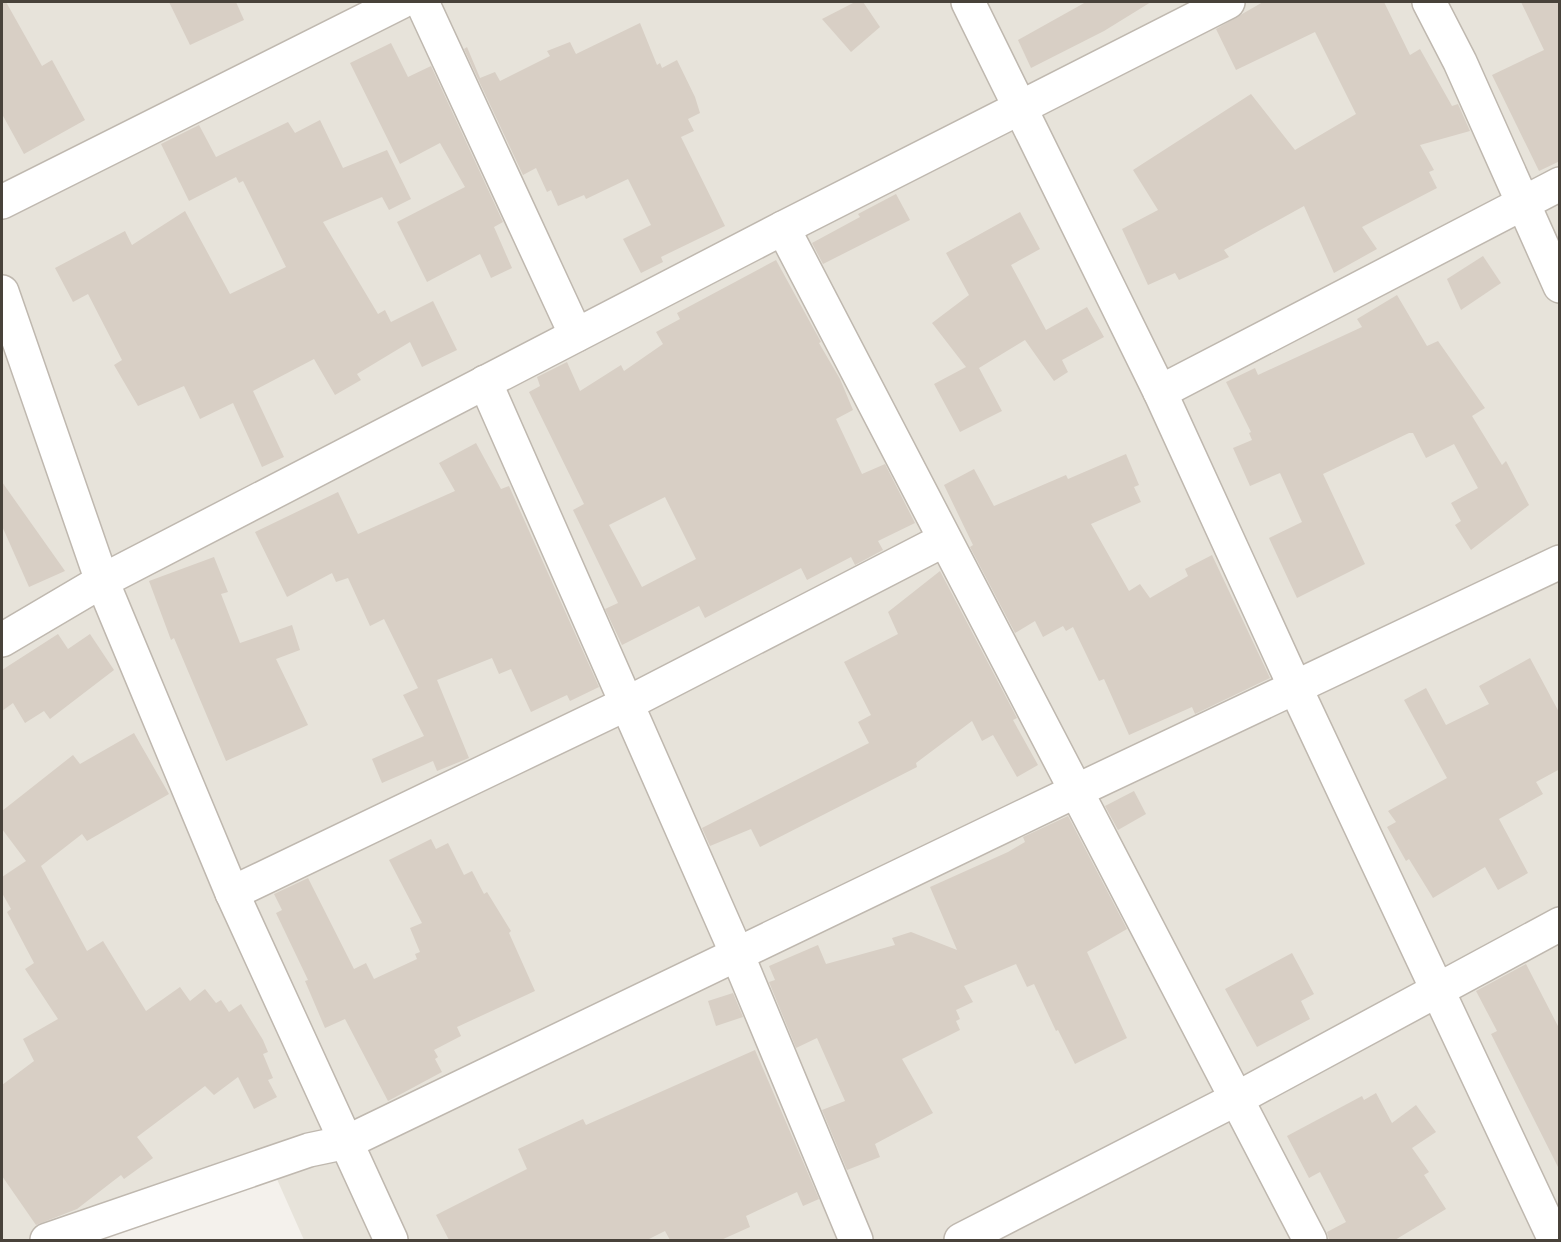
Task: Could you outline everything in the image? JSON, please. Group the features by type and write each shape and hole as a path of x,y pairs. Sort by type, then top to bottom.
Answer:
{"street":[{"path":"2,202 401,2"},
{"path":"422,2 576,335"},
{"path":"968,2 1160,393 1295,687 1554,1238"},
{"path":"2,640 102,580 783,228 1228,2"},
{"path":"1429,2 1460,63 1560,286"},
{"path":"1160,393 1560,184"},
{"path":"783,228 1310,1240"},
{"path":"2,292 102,580 232,892 391,1240"},
{"path":"485,382 737,954 856,1240"},
{"path":"232,892 628,703 944,540"},
{"path":"47,1240 309,1150 347,1142 1076,791 1560,562"},
{"path":"961,1240 1236,1100 1560,924"}],"shaded area":[{"path":"2,2 1559,2 1559,1240 304,1240 264,1150 93,1240 2,1240"}],"building":[{"path":"2,2 6,2 42,66 52,60 85,120 24,154 2,114"},
{"path":"169,2 236,2 244,20 190,45"},
{"path":"855,2 863,2 880,27 851,52 822,19"},
{"path":"1086,2 1151,2 1104,31 1031,68 1018,40"},
{"path":"1263,2 1384,2 1410,55 1420,49 1452,106 1458,104 1470,131 1420,145 1434,170 1429,172 1437,188 1362,227 1377,249 1334,273 1304,206 1224,250 1229,257 1179,280 1175,273 1148,285 1122,229 1158,210 1133,170 1251,94 1295,150 1356,114 1315,32 1236,70 1216,29"},
{"path":"1521,2 1560,2 1560,161 1539,171 1492,75 1544,50"},
{"path":"640,23 657,65 660,63 662,68 677,60 695,97 700,113 688,119 694,131 681,137 725,226 661,257 663,262 641,273 623,239 651,225 628,179 586,199 584,195 558,206 551,190 547,192 536,168 523,175 464,49 467,47 480,78 495,72 500,81 550,56 547,51 570,42 576,54"},
{"path":"391,43 408,77 431,66 503,222 494,227 512,268 491,278 480,254 427,282 397,222 465,187 440,143 400,164 350,63"},
{"path":"320,120 343,168 387,150 411,199 389,210 382,197 323,222 378,314 385,310 391,322 433,301 457,350 422,367 410,342 357,374 361,380 335,395 314,359 253,391 284,457 262,467 233,403 200,419 184,386 138,406 114,365 122,360 88,294 73,302 55,268 125,231 132,245 185,211 230,294 286,267 243,181 239,183 236,177 189,201 161,144 199,125 216,157 288,122 295,133"},
{"path":"896,194 910,220 823,264 812,243 860,217 858,214"},
{"path":"1020,212 1040,249 1011,265 1046,330 1087,307 1104,337 1062,360 1068,372 1054,381 1025,340 979,368 1002,411 960,432 934,384 966,367 932,323 969,295 946,253"},
{"path":"1483,256 1501,283 1461,310 1447,279"},
{"path":"776,260 840,379 853,410 836,419 862,474 885,464 915,523 878,541 883,550 855,565 851,557 807,580 801,568 705,618 699,606 622,645 605,609 618,603 573,510 584,504 529,392 540,386 537,377 567,362 580,391 621,365 624,371 663,344 656,332 680,319 677,313","holes":["665,497 696,559 642,587 609,525"]},
{"path":"1397,295 1427,346 1438,341 1485,408 1472,416 1502,465 1506,461 1529,505 1471,550 1455,525 1461,521 1451,503 1478,488 1454,444 1426,458 1413,433 1409,433 1323,474 1365,564 1297,598 1269,538 1302,522 1280,473 1250,486 1233,448 1252,440 1249,433 1251,432 1226,382 1255,368 1258,375 1362,327 1357,319"},
{"path":"476,443 501,489 509,486 599,687 570,701 567,695 531,712 511,669 499,674 492,658 437,680 469,758 437,771 433,761 382,783 372,759 424,736 403,695 418,688 384,619 370,626 348,578 336,582 332,573 287,597 255,532 338,492 358,534 455,491 439,463"},
{"path":"1126,454 1139,485 1134,487 1141,502 1091,524 1129,591 1140,584 1150,598 1188,576 1185,569 1212,555 1270,678 1195,714 1192,707 1129,735 1104,679 1099,681 1073,627 1066,631 1063,626 1043,637 1035,621 1015,633 970,547 973,545 944,485 974,469 994,506 1066,475 1068,479"},
{"path":"2,482 65,571 29,587 2,526"},
{"path":"214,557 228,592 221,594 240,643 292,625 300,650 276,659 308,725 226,761 174,638 171,640 149,581"},
{"path":"940,571 1017,718 1013,720 1038,765 1017,777 993,735 982,741 972,721 916,763 917,767 760,847 751,829 710,846 702,828 869,743 858,722 871,715 844,662 898,634 888,612"},
{"path":"58,634 68,649 90,634 114,670 50,719 44,711 25,723 13,703 2,711 2,670"},
{"path":"1530,658 1560,714 1560,769 1536,782 1543,794 1499,819 1528,873 1498,890 1485,867 1433,898 1409,859 1406,861 1387,827 1396,822 1388,811 1447,778 1404,700 1426,688 1446,725 1489,704 1479,686"},
{"path":"134,733 169,794 87,841 82,834 41,866 87,951 103,941 146,1011 180,987 190,1001 205,989 216,1003 221,1000 229,1012 241,1004 268,1052 263,1054 273,1078 268,1080 277,1097 254,1109 238,1077 214,1095 205,1086 137,1137 153,1158 124,1179 121,1175 77,1209 36,1225 2,1176 2,1085 34,1061 23,1039 58,1019 25,969 34,963 7,912 11,909 2,893 2,877 26,861 2,829 2,811 73,755 80,764"},
{"path":"1134,791 1146,814 1118,830 1105,806"},
{"path":"1068,816 1127,929 1087,952 1127,1038 1075,1064 1058,1030 1056,1031 1034,984 1027,987 1016,964 964,986 973,1002 956,1010 960,1019 956,1021 960,1030 902,1059 933,1113 875,1144 880,1157 847,1170 822,1110 845,1101 817,1038 796,1048 769,982 775,980 769,966 818,945 826,964 895,945 892,938 911,932 957,950 930,887 1008,852 1025,842 1023,837"},
{"path":"431,839 436,849 448,843 464,875 472,871 484,894 487,892 511,931 509,933 535,991 457,1027 461,1036 434,1050 438,1057 435,1059 442,1072 388,1101 345,1019 325,1028 305,981 308,980 276,913 282,910 274,894 308,878 354,969 366,963 374,979 417,959 415,954 420,952 410,928 422,923 389,860"},
{"path":"1292,953 1314,994 1301,1001 1310,1019 1257,1047 1225,989"},
{"path":"1526,964 1560,1030 1560,1171 1491,1034 1497,1031 1476,991"},
{"path":"733,993 743,1017 716,1026 708,1001"},
{"path":"755,1050 819,1199 803,1206 797,1192 746,1216 750,1227 721,1240 670,1240 665,1231 647,1240 449,1240 436,1215 527,1169 518,1149 583,1119 586,1125"},
{"path":"1376,1093 1392,1123 1416,1105 1436,1132 1412,1148 1429,1172 1424,1175 1446,1209 1395,1240 1329,1240 1327,1232 1346,1222 1320,1172 1309,1178 1287,1136 1362,1096 1364,1100"}]}
